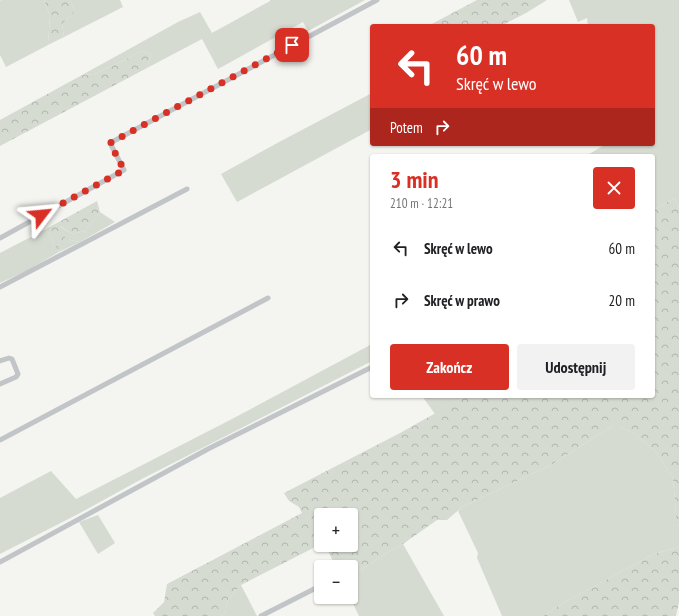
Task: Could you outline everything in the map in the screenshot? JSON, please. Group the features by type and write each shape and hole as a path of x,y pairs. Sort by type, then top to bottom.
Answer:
{"lane":[{"path":"0,238 124,170 110,143 377,0"},
{"path":"0,287 187,189"},
{"path":"0,440 268,298"},
{"path":"0,361 9,358 12,359 18,374 16,377 0,384"},
{"path":"0,562 208,449 370,368"},
{"path":"261,616 314,589"}],"green space":[{"path":"1,0 44,0 50,16 48,45 6,67 0,55"},
{"path":"44,0 70,0 75,11 62,24 64,37 48,45 50,16"},
{"path":"70,0 120,0 123,7 64,37 62,24 75,11"},
{"path":"270,0 365,0 308,31 303,22 218,69 202,39 147,68 151,54 141,51 94,74 82,75 178,22 200,12 212,33"},
{"path":"477,0 547,0 505,24 432,24"},
{"path":"569,0 679,0 679,209 675,198 655,209 655,154 589,154 603,146 655,146 655,24 588,24 587,18 578,22"},
{"path":"141,51 151,54 147,68 0,146 0,120 82,75 94,74"},
{"path":"370,94 370,130 237,202 221,174"},
{"path":"675,198 679,209 679,525 676,526 673,478 656,452 635,434 614,425 551,465 462,507 447,520 437,520 403,544 362,569 358,570 358,560 332,560 328,552 358,552 358,508 314,508 314,548 241,585 228,600 225,613 220,616 155,616 153,613 164,602 167,584 302,513 299,507 289,501 284,493 400,433 462,398 655,398 655,209"},
{"path":"97,201 100,212 85,231 72,234 60,226 66,239 80,242 59,252 46,229"},
{"path":"100,212 115,222 80,242 66,239 59,226 72,234 85,231"},
{"path":"46,229 59,252 28,270 0,283 0,253"},
{"path":"370,345 370,362 138,481 0,554 0,498 51,471 76,499 232,419"},
{"path":"423,398 463,398 435,414"},
{"path":"614,425 635,434 656,452 673,478 676,526 679,525 679,547 654,554 561,604 543,616 502,616 477,558 478,553 458,511 462,507 551,465"},
{"path":"98,515 115,543 98,554 79,522"},
{"path":"403,544 444,616 359,616 353,604 358,604 358,570 362,569"},
{"path":"679,547 679,602 676,616 543,616 561,604 654,554"},
{"path":"241,585 257,616 220,616 225,613 228,600"}],"route":[{"path":"41,215 124,170 110,143 292,45"}]}
